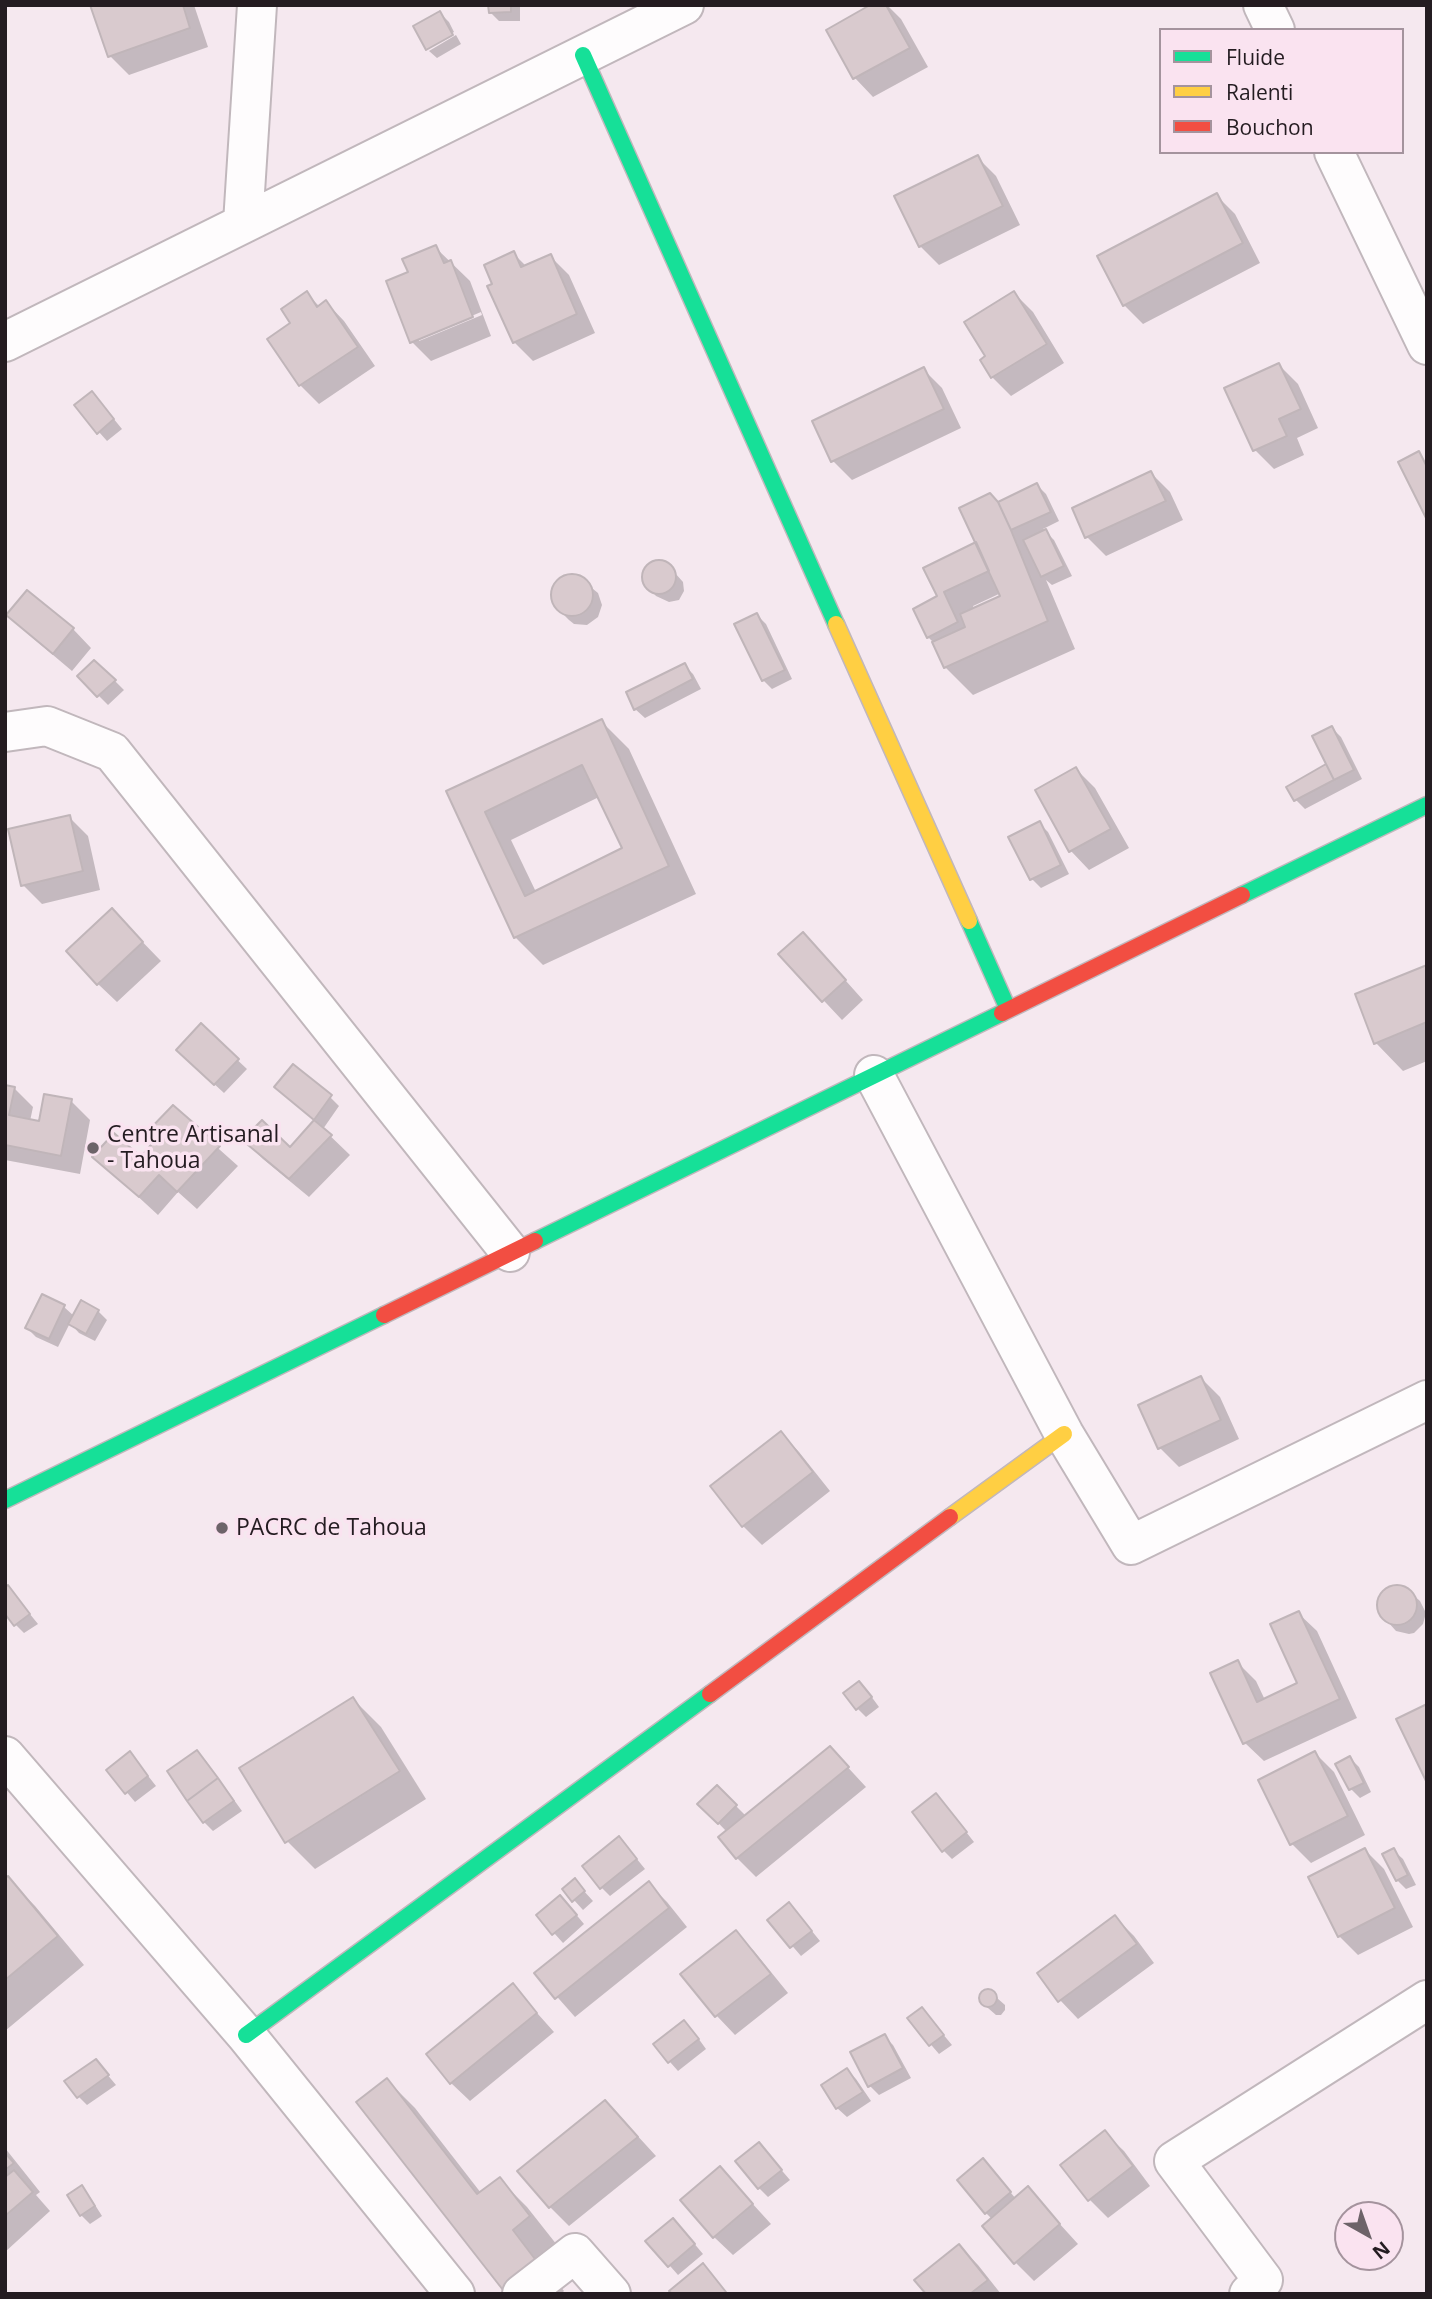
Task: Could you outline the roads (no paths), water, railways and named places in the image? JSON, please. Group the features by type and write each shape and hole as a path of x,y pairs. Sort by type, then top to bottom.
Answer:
{"street":[{"path":"243,223 257,5"},
{"path":"5,342 684,5"},
{"path":"1263,5 1274,28"},
{"path":"583,55 1008,1009"},
{"path":"1335,154 1427,345"},
{"path":"5,732 47,726 112,752 510,1252"},
{"path":"5,1500 1427,806"},
{"path":"874,1075 1064,1434 1131,1545 1427,1400"},
{"path":"246,2035 1064,1434"},
{"path":"5,1756 246,2035 455,2294"},
{"path":"1249,2294 1263,2280 1174,2161 1427,2000"},
{"path":"522,2294 575,2253 611,2294"}],"place":[{"name":"Centre Artisanal - Tahoua","path":"93,1148"},
{"name":"PACRC de Tahoua","path":"222,1528"}]}
